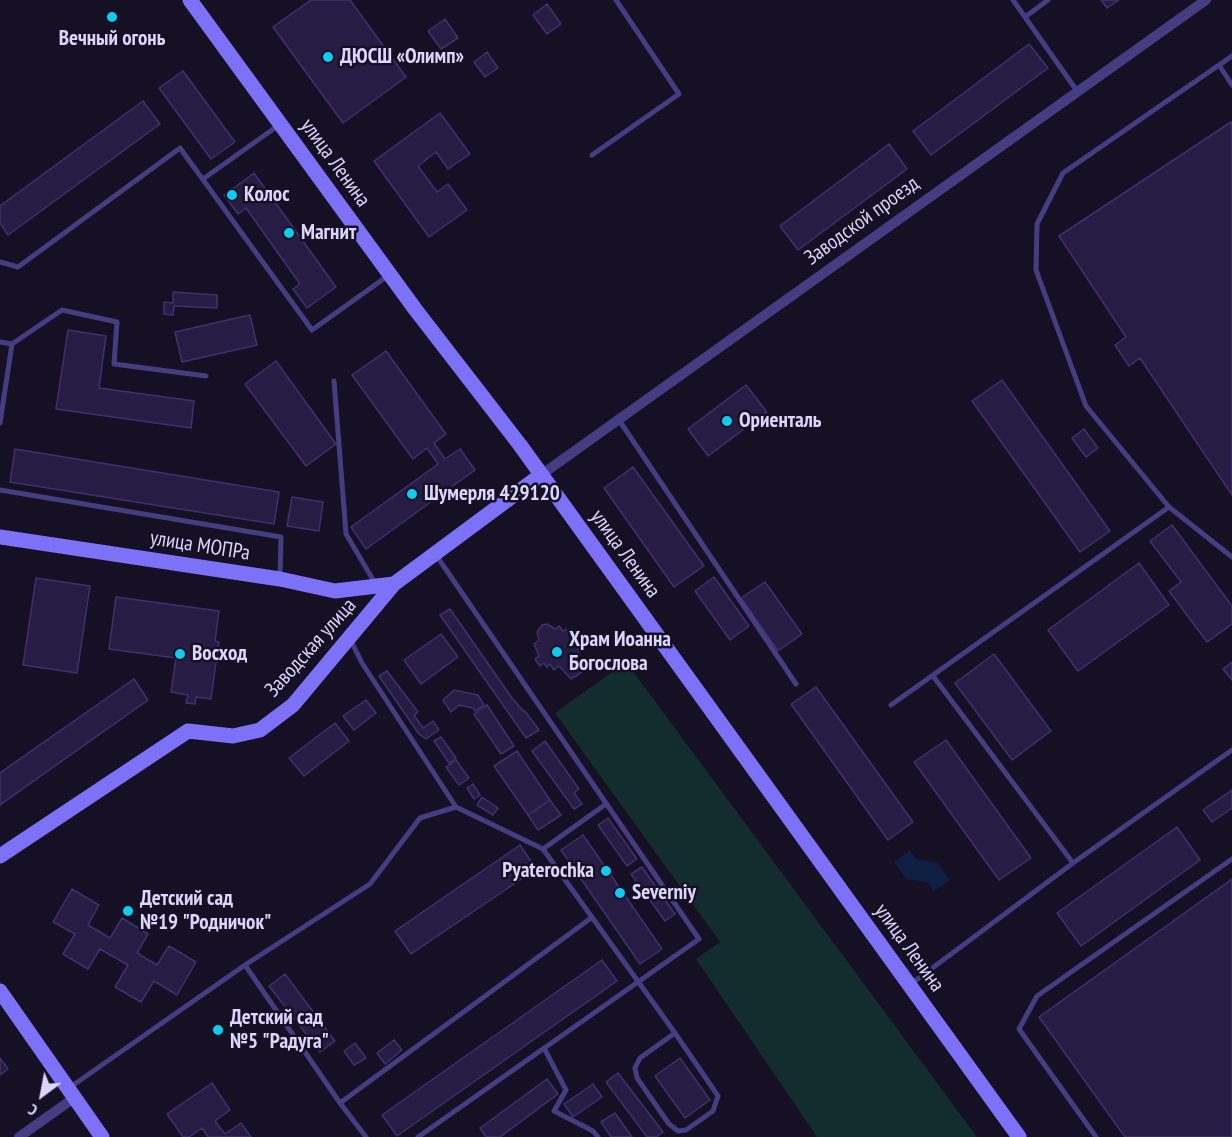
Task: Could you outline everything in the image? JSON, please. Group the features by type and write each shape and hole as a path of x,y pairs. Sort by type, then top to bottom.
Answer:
{"main road":[{"name":"улица Ленина","path":"190,0 390,274 541,475 1019,1137"},
{"name":"Заводская улица","path":"0,856 188,731 232,736 260,730 293,705 394,584 541,475"},
{"name":"улица МОПРа","path":"0,537 280,579 335,591 375,584 394,584"},
{"path":"0,991 102,1137"}],"street":[{"name":"Заводской проезд","path":"541,475 1206,0"},
{"path":"19,1137 71,1093"}],"lane":[{"path":"592,155 679,94 616,0"},
{"path":"1013,0 1077,91"},
{"path":"1025,17 1048,0"},
{"path":"1232,56 1063,173 1036,224 1036,270 1086,406 1169,507 1232,556"},
{"path":"1219,65 1232,85"},
{"path":"203,180 280,124"},
{"path":"0,262 18,267 180,148 312,330 390,274"},
{"path":"0,342 12,344 62,310 117,322 114,364 206,376"},
{"path":"0,423 12,344"},
{"path":"334,381 346,534 375,584"},
{"path":"618,419 796,684"},
{"path":"0,490 281,537 280,579"},
{"path":"891,705 1169,507"},
{"path":"418,1137 699,939 435,553"},
{"path":"350,639 362,663 456,807 543,849 639,981 675,1033 718,1096 713,1111 686,1130 678,1131 669,1124 637,1078 635,1068 640,1058 675,1033"},
{"path":"933,676 1073,863"},
{"path":"910,985 1073,863 1232,750"},
{"path":"543,849 606,804"},
{"path":"71,1093 245,965 370,884 420,818 456,807"},
{"path":"1096,1137 1019,1029 1037,996 1232,859"},
{"path":"340,1103 591,918"},
{"path":"245,965 366,1137"},
{"path":"544,1048 566,1090 554,1111 593,1131 598,1137"}],"green space":[{"path":"626,662 977,1137 817,1137 696,959 720,942 555,713"}],"water":[{"path":"910,850 916,859 937,863 950,880 934,891 927,882 906,879 894,862"}],"building":[{"path":"311,0 350,0 406,77 343,123 273,27"},
{"path":"1101,0 1119,0 1107,8"},
{"path":"547,4 561,24 547,34 533,15"},
{"path":"445,19 458,38 441,49 428,31"},
{"path":"1029,44 1048,68 931,155 913,131"},
{"path":"487,52 498,68 485,77 474,62"},
{"path":"183,71 235,142 211,159 159,88"},
{"path":"143,101 160,124 8,235 0,223 0,206"},
{"path":"440,113 470,154 448,169 436,152 418,166 437,192 448,184 467,210 429,237 374,161"},
{"path":"1231,122 1232,495 1140,358 1129,366 1115,345 1126,337 1059,236"},
{"path":"889,144 907,169 798,250 780,226"},
{"path":"254,173 336,287 307,308 293,289 300,284 246,208 238,214 224,195"},
{"path":"173,292 217,295 217,308 174,306 173,315 164,314 164,302 173,303"},
{"path":"250,315 257,345 182,362 175,332"},
{"path":"68,330 106,336 99,388 194,401 191,428 56,409"},
{"path":"386,351 446,434 434,443 445,459 460,449 475,470 366,549 351,527 438,464 427,448 413,459 352,375"},
{"path":"276,361 336,444 306,466 245,384"},
{"path":"1002,380 1110,531 1080,552 972,401"},
{"name":"Ориенталь","path":"746,385 767,412 708,456 688,429"},
{"path":"1084,429 1098,448 1086,457 1072,438"},
{"path":"15,449 279,492 274,524 10,482"},
{"path":"633,467 704,566 674,587 604,488"},
{"path":"292,497 323,502 319,531 287,526"},
{"path":"1172,525 1232,606 1232,624 1207,642 1169,591 1181,582 1150,541"},
{"path":"1139,563 1169,605 1078,671 1048,630"},
{"path":"714,577 749,626 730,640 695,591"},
{"path":"36,578 90,586 77,673 23,665"},
{"path":"765,582 802,634 778,651 741,598"},
{"name":"Восход","path":"116,597 219,611 215,641 219,642 211,699 196,697 195,704 186,703 188,695 171,692 176,658 109,649"},
{"path":"450,609 512,698 539,730 526,738 440,615"},
{"name":"Храм Иоанна Богослова","path":"547,624 555,629 559,626 563,631 566,629 569,633 573,630 579,638 575,641 579,653 574,656 582,672 571,679 559,666 554,670 550,664 547,667 544,663 540,666 535,659 539,656 534,644 539,640 537,632 542,625"},
{"path":"441,634 458,657 421,684 404,660"},
{"path":"994,654 1051,731 1012,760 955,683"},
{"path":"1232,662 1232,680 1223,669"},
{"path":"387,671 418,712 414,715 423,728 433,721 439,730 426,739 419,734 379,676"},
{"path":"134,679 148,700 0,805 0,773"},
{"path":"816,687 913,822 888,840 791,704"},
{"path":"454,690 478,695 484,705 475,711 473,708 459,705 451,712 443,700"},
{"path":"366,700 376,713 354,730 343,716"},
{"path":"487,705 514,746 501,754 474,714"},
{"path":"335,723 349,741 304,776 289,758"},
{"path":"441,737 456,758 449,763 434,741"},
{"path":"946,740 1031,858 999,880 914,762"},
{"path":"545,741 579,789 574,793 582,804 574,809 532,751"},
{"path":"517,751 550,800 528,815 494,766"},
{"path":"456,760 469,778 459,785 446,767"},
{"path":"473,784 480,795 474,799 467,788"},
{"path":"1232,790 1232,808 1212,822 1203,810"},
{"path":"482,797 498,808 493,815 477,805"},
{"path":"550,800 561,815 538,830 528,815"},
{"path":"608,818 637,859 627,866 598,825"},
{"path":"1177,827 1200,860 1081,946 1057,913"},
{"path":"583,835 662,949 640,964 561,850"},
{"path":"520,845 536,869 411,954 395,931"},
{"path":"642,867 675,914 665,921 631,874"},
{"path":"1232,879 1232,1137 1125,1137 1039,1017"},
{"path":"72,889 99,905 88,925 110,938 122,918 148,934 137,953 157,965 169,946 196,962 177,995 154,981 141,1002 115,987 128,965 100,949 88,969 63,954 75,934 53,922"},
{"path":"602,960 617,981 397,1136 382,1115"},
{"path":"285,974 335,1041 320,1052 269,986"},
{"path":"394,1040 402,1050 385,1064 377,1053"},
{"path":"355,1043 366,1058 354,1065 344,1051"},
{"path":"0,1058 8,1069 0,1075"},
{"path":"680,1058 710,1100 685,1118 655,1076"},
{"path":"618,1073 663,1132 656,1137 647,1137 606,1082"},
{"path":"547,1079 558,1094 500,1137 486,1137 480,1128"},
{"path":"212,1083 230,1110 215,1121 225,1134 241,1123 251,1137 208,1137 202,1128 189,1137 183,1137 167,1114"},
{"path":"593,1084 602,1097 573,1117 564,1104"},
{"path":"615,1113 632,1137 611,1137 601,1122"}],"place":[{"name":"Вечный огонь","path":"112,17"},
{"name":"ДЮСШ «Олимп»","path":"328,57"},
{"name":"Колос","path":"232,195"},
{"name":"Магнит","path":"289,233"},
{"name":"Ориенталь","path":"727,421"},
{"name":"Шумерля 429120","path":"412,494"},
{"name":"Храм Иоанна Богослова","path":"557,652"},
{"name":"Восход","path":"180,654"},
{"name":"Pyaterochka","path":"606,871"},
{"name":"Severniy","path":"620,893"},
{"name":"Детский сад №19 \"Родничок\"","path":"128,911"},
{"name":"Детский сад №5 \"Радуга\"","path":"218,1030"}]}
